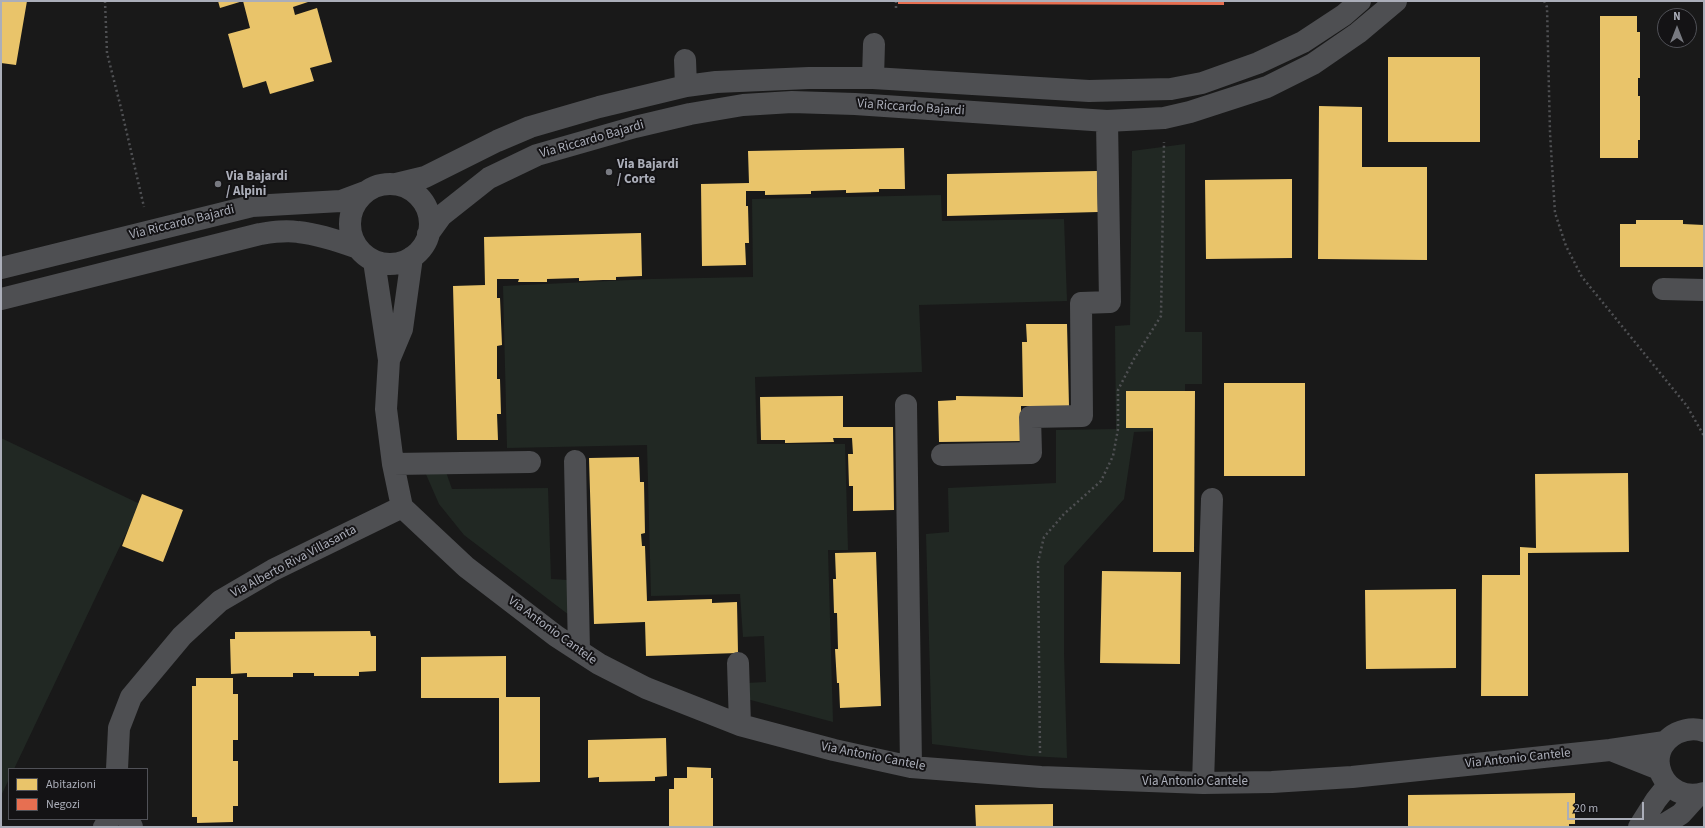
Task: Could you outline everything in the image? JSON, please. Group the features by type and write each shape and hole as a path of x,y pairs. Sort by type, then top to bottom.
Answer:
{"street":[{"name":"Via Riccardo Bajardi","path":"1,268 252,206 341,201 380,185 396,184 425,177 497,141 530,127 599,107 686,86 745,80 874,78 1089,91 1171,89 1202,83 1258,63 1303,42 1344,15 1360,1"},
{"name":"Via Riccardo Bajardi","path":"412,257 419,250 428,234 442,216 489,178 537,155 635,126 690,114 743,106 792,102 886,106 1108,121 1164,118 1190,112 1267,87 1313,64 1358,33 1396,1"},
{"path":"874,44 874,78"},
{"path":"685,60 686,86"},
{"path":"942,455 1032,453 1030,417 1082,416 1080,303 1110,302 1108,121"},
{"name":"Via Riccardo Bajardi","path":"396,184 407,188 416,194 423,202 428,212 430,223 428,234"},
{"path":"365,192 355,204 350,219 350,229 353,240 366,254 389,360 386,409 393,464 402,507"},
{"path":"1,299 260,234 297,231 344,243 384,263 394,263 412,257 402,330 389,360"},
{"path":"1663,290 1704,290"},
{"path":"906,405 911,767"},
{"path":"575,461 579,652"},
{"path":"393,464 530,462"},
{"path":"1203,783 1212,499"},
{"name":"Via Antonio Cantele","path":"402,507 466,567 556,636 599,664 646,688 740,725 834,750 911,767 1041,777 1203,783 1272,782 1352,777 1610,750 1665,742"},
{"name":"Via Alberto Riva Villasanta","path":"117,768 119,728 132,697 182,636 220,601 274,570 402,507"},
{"path":"738,664 740,725"},
{"path":"1640,827 1656,800 1664,777 1659,759 1665,742 1672,735 1681,731 1690,729 1704,731"},
{"name":"Via Antonio Cantele","path":"1610,750 1664,777 1677,792 1687,795 1701,794"},
{"path":"1660,827 1681,814 1701,794"}],"path":[{"path":"105,1 107,54 150,231"},
{"path":"896,1 896,10"},
{"path":"1544,1 1547,7 1550,133 1555,212 1566,246 1582,277 1687,406 1704,436"},
{"path":"1040,759 1038,562 1044,537 1064,514 1101,481 1113,456 1118,429 1118,390 1134,359 1161,316 1164,141"}],"shaded area":[{"path":"1185,144 1185,332 1202,332 1202,384 1185,384 1185,430 1134,432 1124,499 1064,566 1064,653 1067,758 1029,756 932,744 926,534 949,532 948,488 1056,483 1056,430 1116,429 1115,326 1130,325 1132,151"},
{"path":"941,195 942,221 1064,219 1067,301 919,305 922,372 755,377 757,444 845,444 848,550 828,550 833,722 747,699 746,683 766,682 764,636 743,637 740,594 651,596 647,445 507,448 503,286 651,279 753,277 752,199"},
{"path":"1,438 140,504 14,768 8,768 8,781 1,796"},
{"path":"425,472 446,472 452,489 548,488 551,579 568,580 569,615 464,535 439,504"}],"building: Abitazioni":[{"path":"1,1 27,1 16,65 1,63"},
{"path":"218,1 243,1 220,8"},
{"path":"243,1 311,1 293,7 295,15 317,8 332,62 310,68 314,81 270,94 266,81 243,88 228,34 250,28"},
{"path":"1600,16 1637,16 1637,32 1640,32 1640,78 1638,78 1638,96 1640,96 1640,140 1638,140 1638,158 1600,158"},
{"path":"1388,57 1480,57 1480,142 1388,142"},
{"path":"1319,106 1362,107 1362,167 1427,167 1427,260 1318,259"},
{"path":"904,148 905,189 879,189 879,192 846,193 846,190 811,191 811,194 765,195 765,191 746,191 749,243 745,243 746,265 702,266 701,184 749,183 748,151"},
{"path":"1097,171 1098,212 947,216 947,174"},
{"path":"1292,179 1292,258 1206,259 1205,180"},
{"path":"1636,220 1683,220 1683,224 1704,225 1704,267 1620,267 1620,224 1636,224"},
{"path":"641,233 642,276 616,277 616,280 579,281 579,278 547,279 547,282 518,282 519,279 497,279 497,298 500,298 502,345 497,346 497,379 500,379 501,414 497,414 498,440 457,440 453,286 485,285 484,237"},
{"path":"1026,324 1067,324 1069,406 1021,406 1021,441 939,442 938,401 956,400 956,396 1023,397 1022,342 1027,342"},
{"path":"1224,383 1305,383 1305,476 1224,476"},
{"path":"1126,391 1195,391 1194,552 1153,552 1153,428 1126,428"},
{"path":"843,396 843,427 893,427 894,510 853,511 853,486 849,486 848,454 853,454 852,438 833,438 834,442 785,443 785,440 761,440 760,397"},
{"path":"639,457 640,482 644,482 645,533 641,534 642,546 645,546 647,601 712,599 712,603 737,602 738,653 646,656 645,622 594,624 589,458"},
{"path":"1628,473 1629,552 1528,553 1528,696 1481,696 1482,575 1520,575 1520,547 1536,548 1535,474"},
{"path":"142,494 183,510 163,562 122,546"},
{"path":"876,552 881,706 840,708 835,649 838,649 837,613 834,613 833,579 836,579 835,553"},
{"path":"1102,571 1181,572 1180,664 1100,663"},
{"path":"1456,589 1456,668 1366,669 1365,590"},
{"path":"370,631 371,636 376,636 376,671 359,672 359,676 314,676 314,673 293,673 293,677 247,677 247,673 231,674 230,639 235,639 235,632"},
{"path":"506,656 506,697 540,697 540,782 499,783 499,698 421,698 421,657"},
{"path":"196,678 233,678 233,694 238,694 238,740 233,740 233,761 238,761 238,806 233,806 233,822 197,823 197,817 192,817 192,686 196,686"},
{"path":"666,738 667,776 655,777 655,781 599,782 599,777 588,778 588,740"},
{"path":"687,767 711,768 711,778 713,778 713,827 669,827 669,789 674,789 674,778 687,778"},
{"path":"1575,793 1575,824 1569,824 1569,827 1408,826 1408,795"},
{"path":"1053,804 1053,827 976,827 975,805"}],"building: Negozi":[{"path":"898,1 1224,1 1224,5 898,4"}],"place":[{"name":"Via Bajardi / Corte","path":"609,172"},
{"name":"Via Bajardi / Alpini","path":"218,184"}]}
